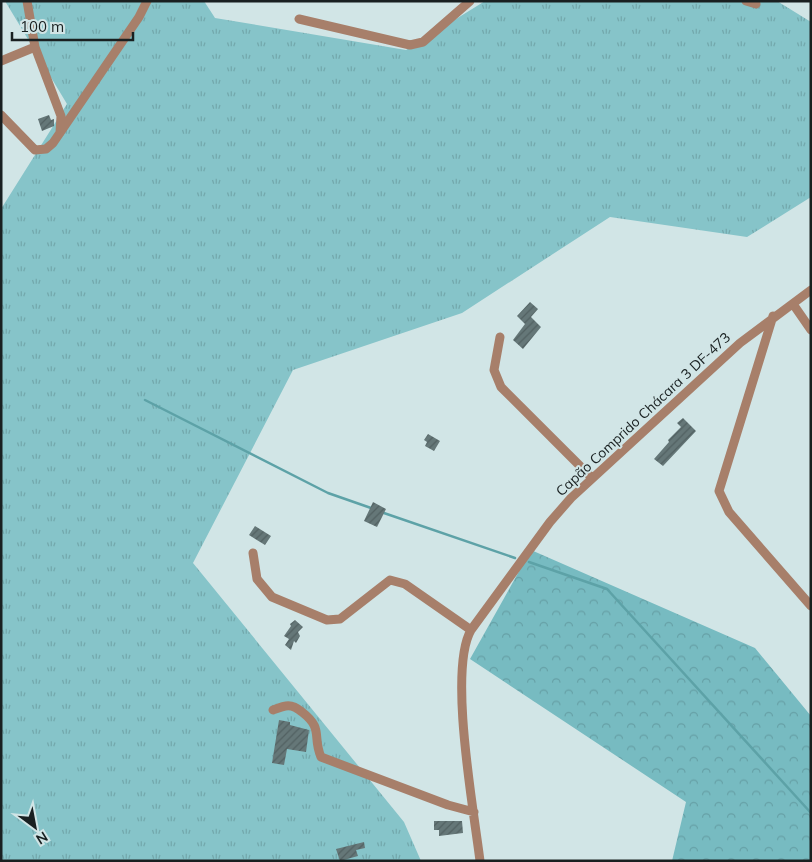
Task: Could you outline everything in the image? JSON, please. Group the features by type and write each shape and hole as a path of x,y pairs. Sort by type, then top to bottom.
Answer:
{"street":[{"path":"27,1 35,47 61,116 60,136"},
{"path":"1,116 34,150 46,149 60,136 139,17 147,1"},
{"path":"299,19 410,45 423,42 470,1"},
{"path":"746,1 756,4"},
{"path":"1,61 30,51 35,47"},
{"name":"Capão Comprido Chácara 3 DF-473","path":"480,861 463,718 462,668 465,645 471,630 550,522 592,478 740,343 773,316 811,290"},
{"path":"793,304 811,330"},
{"path":"773,316 719,491 729,512 810,603"},
{"path":"500,337 494,370 502,387 592,478"},
{"path":"253,553 254,568 262,587 272,597 299,610 334,621 350,612 383,583 390,580 398,580 471,630"},
{"path":"273,710 289,704 314,721 321,757 448,805 474,812"}],"green space":[{"path":"5,1 204,1 215,18 406,50 485,1 777,1 811,22 811,197 747,237 610,217 462,313 293,370 193,563 404,822 421,861 1,861 1,209 67,104"},
{"path":"531,550 755,648 811,716 811,861 672,861 686,802 470,659"}],"building":[{"path":"49,115 51,120 54,119 54,126 42,131 38,119"},
{"path":"530,302 538,309 531,317 541,327 523,349 513,340 525,324 517,316"},
{"path":"683,418 696,431 663,466 654,459 669,442 668,440 681,427 677,423"},
{"path":"428,434 440,441 434,451 425,446 427,442 424,440"},
{"path":"373,502 386,509 377,527 364,521"},
{"path":"255,526 271,536 265,545 249,535"},
{"path":"295,620 303,627 298,632 300,636 296,643 294,641 291,650 285,645 289,639 284,636 291,626 290,624"},
{"path":"279,720 290,722 290,725 309,730 306,752 287,749 284,765 272,763"},
{"path":"434,821 462,821 463,833 439,836 439,830 434,830"},
{"path":"364,842 365,848 356,850 358,856 340,861 336,849"}],"waterway":[{"path":"145,400 328,493 371,508"},
{"path":"381,512 515,558"},
{"path":"529,562 607,589 811,813"}]}
